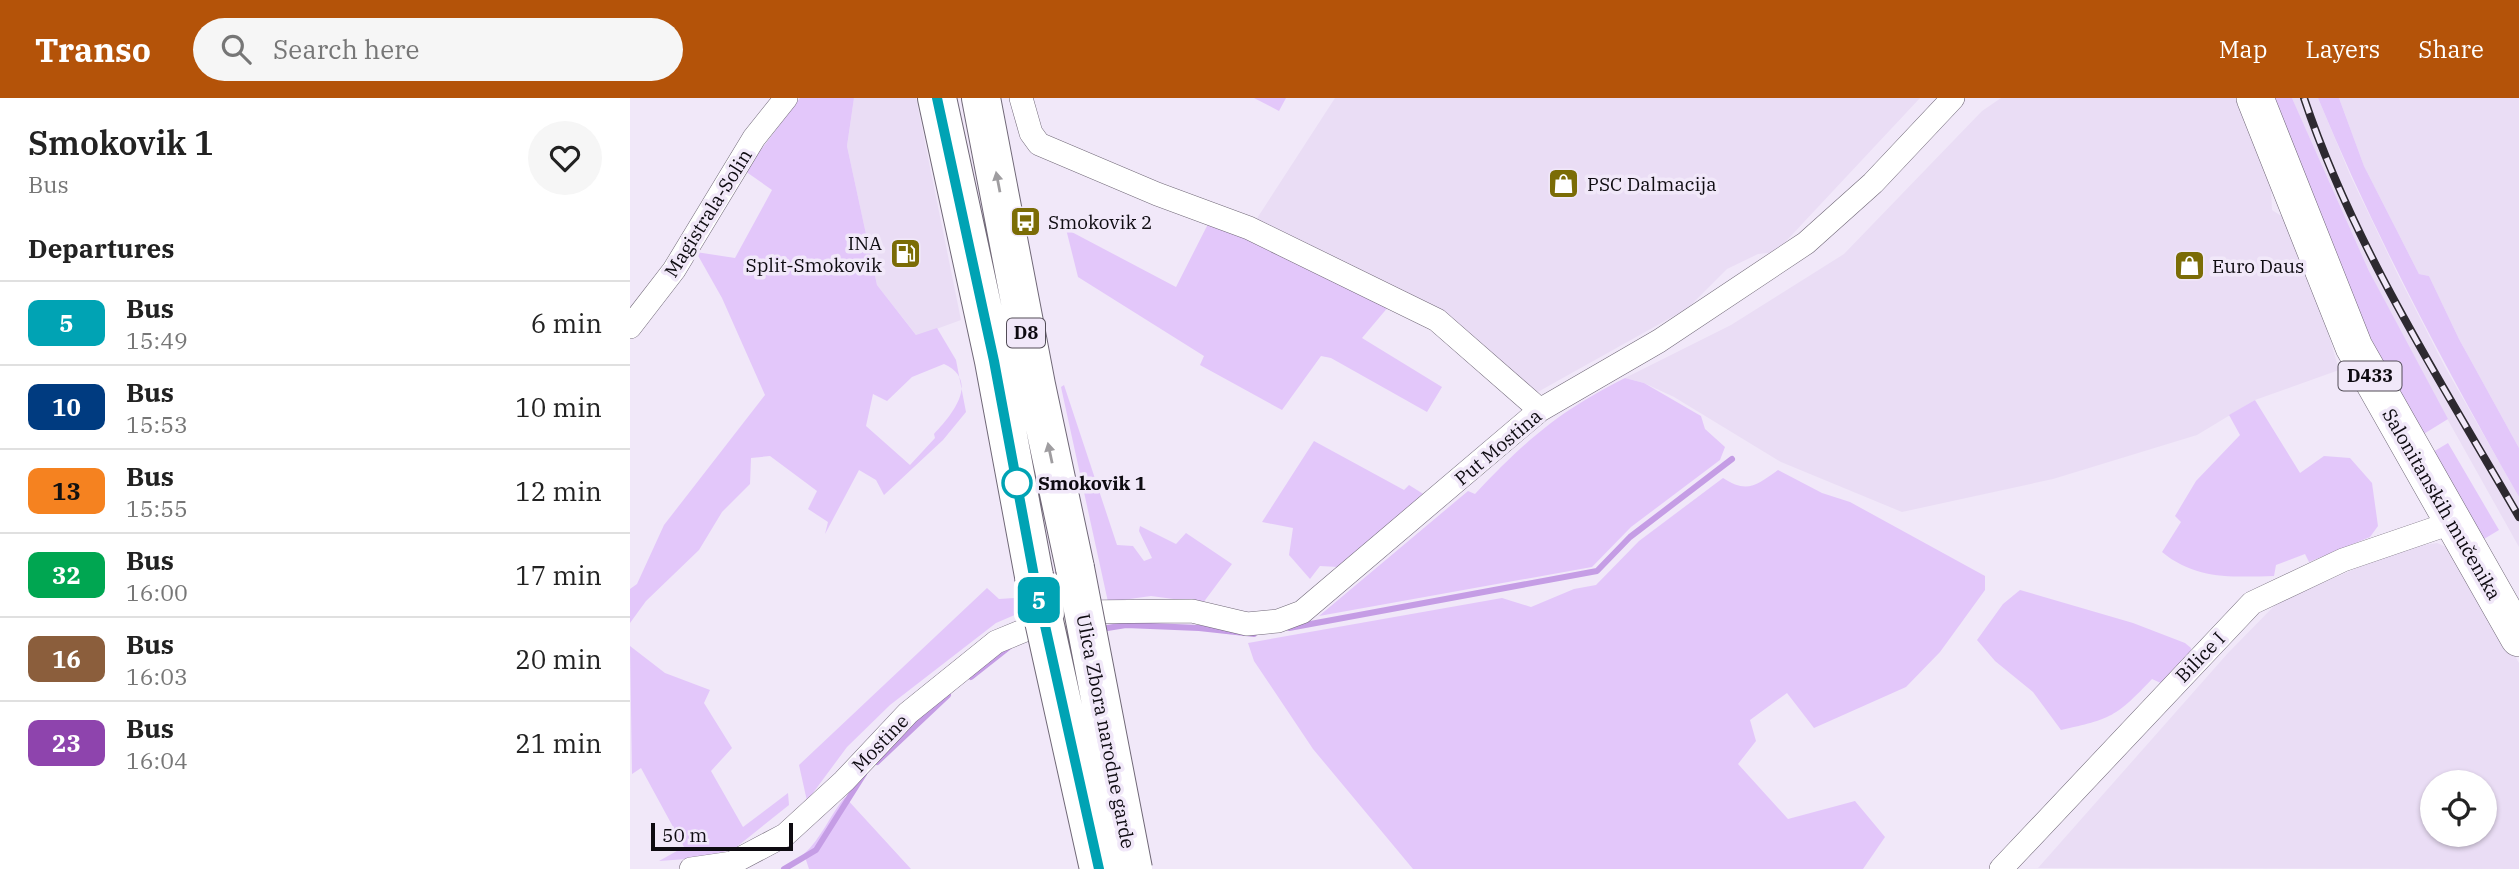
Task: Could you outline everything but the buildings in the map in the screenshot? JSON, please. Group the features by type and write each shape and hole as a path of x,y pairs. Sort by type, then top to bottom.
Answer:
{"highway":[{"name":"Ulica Zbora narodne garde","path":"937,98 994,361 1034,576 1099,869"},
{"name":"Ulica Zbora narodne garde","path":"981,98 1035,385 1075,568 1133,869"}],"main road":[{"name":"Salonitanskih mučenika","path":"2255,98 2354,347 2451,523 2519,638"}],"street":[{"name":"Magistrala-Solin","path":"630,327 674,270 754,138 786,98"},
{"path":"1021,98 1031,133 1039,144 1157,194 1249,228 1437,320 1540,410"},
{"name":"Put Mostina","path":"1069,612 1192,611 1247,624 1279,621 1302,612 1540,410 1659,341 1805,243 1873,183 1953,98"},
{"name":"Bilice I","path":"2001,869 2252,603 2343,560 2451,523"},
{"name":"Mostine","path":"691,869 732,863 785,835 844,781 908,713 996,642 1069,612"}],"shaded area":[{"path":"800,98 854,98 847,146 877,285 916,335 937,328 956,360 959,378 955,371 944,364 912,377 887,401 873,394 866,426 910,465 935,438 934,434 948,418 962,389 966,412 943,440 884,495 876,480 859,470 825,534 828,522 808,509 817,491 770,456 751,458 750,484 722,512 699,550 646,601 630,623 630,589 637,584 664,525 765,395 722,298 696,252 735,258 772,190 745,171"},
{"path":"854,98 916,98 961,320 917,336 877,285 847,146"},
{"path":"1254,98 1286,98 1279,111"},
{"path":"1335,98 1920,98 1776,252 1758,254 1727,269 1688,308 1536,393 1254,223"},
{"name":"Euro Daus","path":"2001,98 2237,98 2271,188 2272,210 2286,219 2324,319 2339,370 2255,400 2197,435 2053,479 1902,512 1781,462 1674,397 1644,383 1625,378 1731,325 1844,254 1982,111"},
{"path":"2267,98 2292,98 2369,271 2448,419 2422,435 2338,276"},
{"path":"2292,98 2318,98 2351,177 2398,275 2445,367 2519,497 2519,547 2416,363 2369,271"},
{"path":"2318,98 2339,98 2364,166 2419,274 2429,276 2459,339 2519,448 2519,497 2412,300 2363,200"},
{"path":"2339,98 2519,98 2519,448 2459,339 2429,276 2419,274 2364,166"},
{"path":"1208,224 1245,235 1389,306 1362,338 1442,387 1427,412 1331,358 1321,356 1282,410 1200,365 1204,356 1078,277 1066,229 1176,287"},
{"path":"1625,378 1644,383 1701,416 1705,429 1725,447 1720,460 1631,527 1592,567 1319,616 1468,491 1475,494 1544,428"},
{"path":"1064,385 1117,545 1133,546 1144,561 1152,558 1139,531 1140,526 1176,544 1186,533 1232,564 1203,603 1151,596 1108,602 1061,387"},
{"path":"2255,400 2300,473 2324,456 2350,458 2372,483 2378,526 2370,537 2309,562 2305,554 2276,565 2274,576 2215,575 2188,568 2162,552 2181,522 2175,516 2196,481 2240,435 2229,415"},
{"path":"1314,441 1404,490 1409,485 1425,495 1338,567 1320,566 1310,579 1289,555 1293,528 1262,522"},
{"path":"2448,443 2499,530 2484,539 2433,452"},
{"path":"1778,470 1822,493 1850,502 1985,576 1985,590 1940,652 1906,687 1814,728 1787,693 1750,720 1756,741 1738,764 1788,819 1855,801 1885,837 1863,869 1413,869 1313,749 1254,661 1248,643 1502,598 1531,607 1574,589 1596,585 1639,541 1723,478 1739,486 1752,486"},
{"path":"2437,543 2453,550 2519,663 2519,869 2038,868 2228,653 2277,603 2357,568 2417,546"},
{"path":"987,588 999,599 1014,598 1017,614 996,623 890,705 847,747 807,801 799,765"},
{"path":"2020,590 2133,623 2185,643 2191,648 2192,656 2165,685 2152,679 2112,715 2061,730 2033,692 1995,661 1977,640 2003,604"},
{"path":"630,646 665,673 710,690 704,703 732,748 711,771 743,827 788,793 789,805 734,849 700,858 659,861 684,847 641,768 632,774"},
{"path":"845,797 911,869 809,869 804,854"}],"waterway":[{"path":"1289,628 1597,571 1630,537 1732,459"},
{"path":"1101,629 1126,625 1199,628 1254,634"},
{"path":"971,677 1009,647"},
{"path":"877,762 948,695"},
{"path":"784,869 816,850 864,774"}],"railway":[{"path":"2304,98 2324,153 2373,260 2519,517"}],"bus line":[{"name":"5","path":"937,98 994,361 1034,576 1099,869"}],"place":[{"name":"PSC Dalmacija","path":"1564,184"},
{"name":"Smokovik 2","path":"1025,222"},
{"name":"INA Split-Smokovik","path":"905,254"},
{"name":"Euro Daus","path":"2189,266"},
{"name":"Smokovik 1","path":"1017,483"}]}
